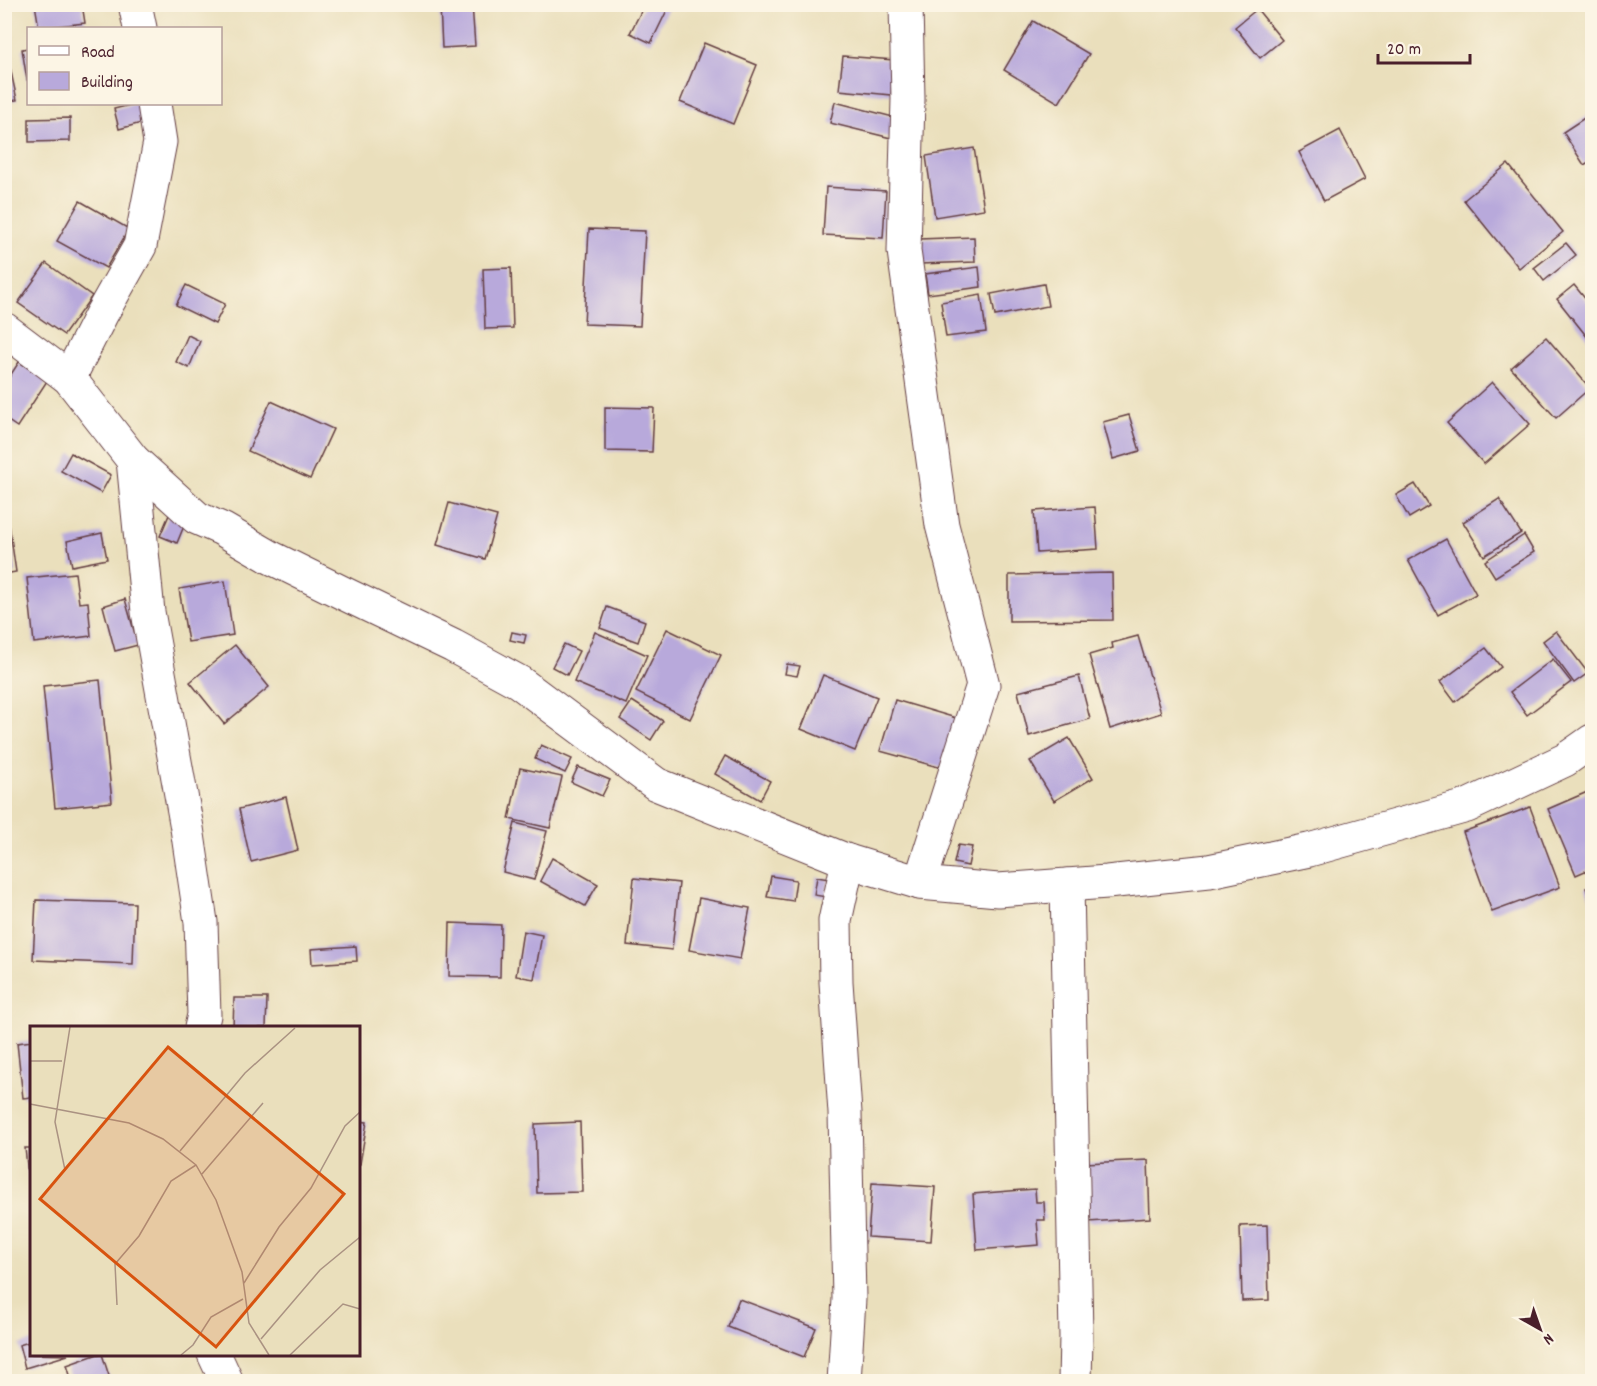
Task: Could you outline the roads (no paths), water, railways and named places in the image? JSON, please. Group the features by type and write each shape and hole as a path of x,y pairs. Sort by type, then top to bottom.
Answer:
{"street":[{"path":"135,4 140,27"},
{"path":"906,4 908,99 904,251 942,525 983,685 920,883"},
{"path":"69,378 140,246 160,142 154,105"},
{"path":"4,329 69,378 133,460 197,518 222,529 272,558 453,646 519,682 656,784 848,861 920,883 998,890 1209,872 1309,850 1467,806 1565,760 1593,741"},
{"path":"133,460 148,612 187,828 201,922 204,1015 201,1026"},
{"path":"844,1382 849,1299 845,1113 836,982 835,921 848,861"},
{"path":"1067,885 1075,1382"},
{"path":"215,1356 227,1382"}]}
